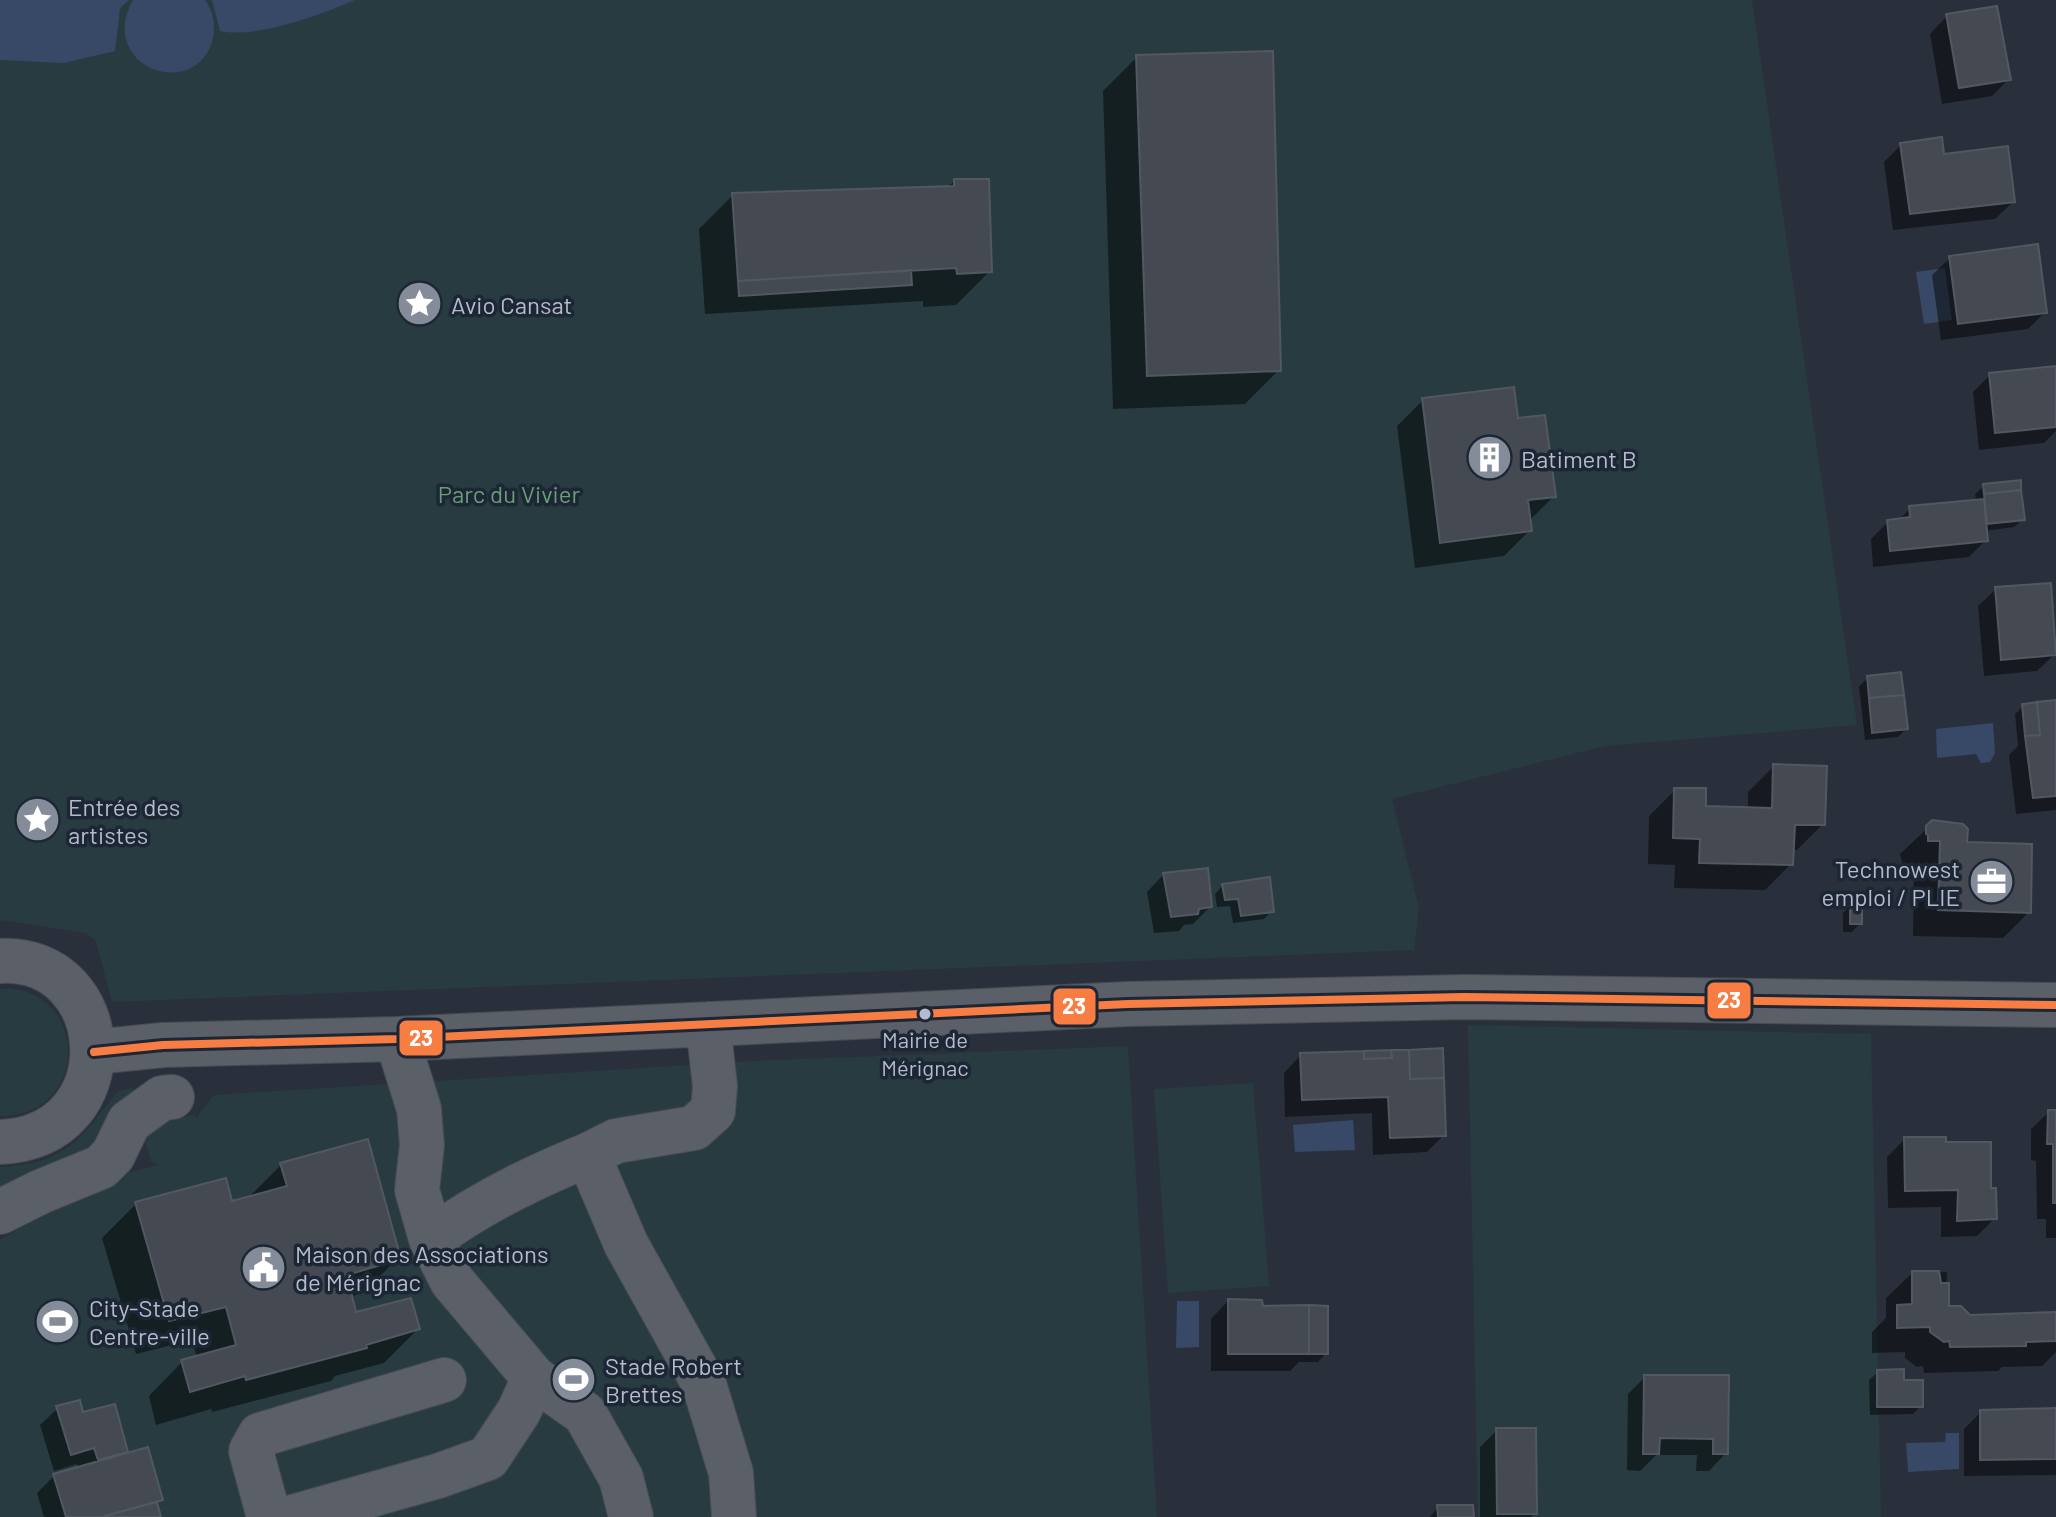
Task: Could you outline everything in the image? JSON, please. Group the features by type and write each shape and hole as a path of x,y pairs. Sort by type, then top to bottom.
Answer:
{"street":[{"path":"0,961 32,965 57,978 77,998 90,1023 94,1052 89,1080 83,1092 76,1105 56,1125 31,1138 0,1142"},
{"path":"94,1052 163,1045 397,1039 1128,1004 1464,997 2056,1005"},
{"path":"431,1239 459,1218 616,1141 694,1128 713,1111 715,1086 708,1024"},
{"path":"397,1039 419,1109 422,1145 417,1190 431,1239 452,1281 534,1378 585,1414 621,1478 631,1517"},
{"path":"0,1212 101,1167 113,1155 129,1122 162,1098 172,1097"},
{"path":"588,1155 626,1244 704,1384 731,1473 734,1517"},
{"path":"293,1517 438,1476 488,1458 519,1411 534,1378"},
{"path":"269,1517 251,1451 260,1435 444,1380"}],"green space":[{"name":"Parc du Vivier","path":"0,0 1752,0 1857,725 1605,746 1392,799 1419,908 1414,950 112,1002 96,941 86,933 0,920"},
{"path":"0,989 29,993 50,1006 63,1027 68,1051 64,1075 52,1096 30,1111 0,1116"},
{"path":"1468,1025 1871,1034 1881,1517 1478,1517"},
{"name":"Stade Robert Brettes","path":"1128,1046 1157,1517 0,1517 0,1240 92,1182 158,1165 151,1161 141,1128 154,1120 195,1115 197,1118 214,1095 752,1061"},
{"path":"1253,1083 1269,1286 1168,1293 1154,1089"},
{"path":"133,1088 138,1107 111,1144 0,1188 0,1167 41,1161 70,1146 118,1091"}],"water":[{"path":"0,0 129,0 120,8 115,51 64,63 0,60"},
{"path":"133,0 205,0 212,15 214,31 202,60 186,70 169,72 152,68 137,58 127,43 125,23"},
{"path":"212,0 355,0 288,24 235,33 220,31"},
{"path":"1945,268 1952,320 1924,324 1916,272"},
{"path":"1993,723 1995,753 1990,762 1981,763 1976,754 1937,758 1936,729"},
{"path":"1353,1120 1355,1150 1295,1152 1293,1125"},
{"path":"1177,1301 1199,1301 1199,1347 1176,1348"},
{"path":"1946,1433 1959,1433 1959,1469 1908,1472 1906,1443 1945,1442"}],"building":[{"path":"1997,6 2011,80 1959,88 1946,14"},
{"path":"1273,51 1281,371 1147,376 1136,55"},
{"path":"1942,137 1944,154 2008,146 2015,202 1910,214 1900,143"},
{"path":"954,179 989,179 992,272 957,274 956,268 738,281 732,193 954,186"},
{"path":"2038,244 2047,313 1958,324 1949,256"},
{"path":"911,270 912,285 739,296 738,281"},
{"path":"2056,366 2056,427 1995,433 1989,373"},
{"name":"Batiment B","path":"1514,387 1518,418 1545,415 1556,497 1528,500 1532,531 1440,543 1422,398"},
{"path":"2021,480 2021,490 1984,494 1983,484"},
{"path":"2021,490 2025,520 1987,524 1984,494"},
{"path":"1984,499 1988,541 1890,551 1887,520 1910,517 1909,506"},
{"path":"2051,583 2056,655 2001,660 1995,587"},
{"path":"1901,672 1904,695 1869,698 1867,676"},
{"path":"1904,695 1908,729 1872,733 1869,698"},
{"path":"2056,700 2056,796 2033,798 2025,736 2040,735 2037,702"},
{"path":"2037,702 2040,735 2025,736 2022,704"},
{"path":"1773,764 1827,766 1825,825 1795,825 1793,865 1699,863 1700,839 1673,838 1674,788 1706,788 1706,806 1772,808"},
{"path":"1932,820 1963,824 1968,829 1967,842 2032,844 2031,913 1938,910 1940,841 1928,841 1926,834 1926,826"},
{"path":"1208,868 1212,907 1199,909 1198,914 1171,917 1163,873"},
{"path":"1270,877 1274,912 1241,916 1238,899 1225,900 1222,884"},
{"path":"1850,903 1862,903 1862,924 1850,924"},
{"path":"1443,1048 1444,1078 1410,1079 1409,1050"},
{"path":"1391,1050 1409,1050 1410,1079 1444,1078 1446,1136 1390,1138 1388,1097 1302,1100 1300,1053 1364,1051 1364,1059 1392,1058"},
{"path":"1391,1050 1392,1058 1364,1059 1364,1051"},
{"path":"2048,1110 2056,1110 2056,1203 2053,1203 2053,1144 2047,1144"},
{"path":"1904,1137 1946,1137 1946,1142 1991,1142 1991,1188 1996,1188 1997,1219 1957,1221 1958,1190 1905,1191"},
{"name":"Maison des Associations de Mérignac","path":"368,1139 401,1259 347,1275 356,1312 411,1298 420,1329 366,1345 367,1348 190,1392 181,1360 236,1345 226,1307 169,1321 135,1202 226,1178 232,1201 287,1186 280,1163"},
{"path":"1912,1271 1939,1271 1941,1283 1949,1283 1949,1306 1961,1306 1970,1315 2056,1312 2056,1341 2026,1342 2026,1346 1950,1347 1949,1341 1944,1342 1930,1332 1930,1327 1897,1328 1897,1305 1912,1304"},
{"path":"1228,1299 1262,1300 1263,1306 1309,1305 1309,1354 1228,1354"},
{"path":"1309,1305 1328,1306 1328,1354 1309,1354"},
{"path":"1904,1369 1904,1380 1923,1380 1923,1407 1877,1407 1877,1370"},
{"path":"1644,1375 1729,1375 1728,1454 1713,1454 1713,1439 1660,1438 1659,1454 1643,1454"},
{"path":"80,1400 83,1412 115,1404 128,1452 98,1460 94,1448 71,1455 56,1406"},
{"path":"2056,1408 2056,1459 1980,1460 1980,1410"},
{"path":"1496,1428 1536,1428 1537,1514 1497,1514"},
{"path":"148,1447 163,1500 101,1517 66,1517 53,1474"},
{"path":"157,1502 161,1517 101,1517"},
{"path":"1437,1505 1473,1505 1474,1517 1438,1517"}],"transit line":[{"name":"23","path":"94,1052 163,1045 397,1039 1128,1004 1464,997 2056,1005"}],"place":[{"name":"Avio Cansat","path":"420,304"},
{"name":"Batiment B","path":"1490,458"},
{"name":"Entrée des artistes","path":"37,820"},
{"name":"Technowest emploi / PLIE","path":"1991,882"},
{"name":"Mairie de Mérignac","path":"925,1014"},
{"name":"Maison des Associations de Mérignac","path":"264,1267"},
{"name":"City-Stade Centre-ville","path":"58,1321"},
{"name":"Stade Robert Brettes","path":"574,1379"}]}
